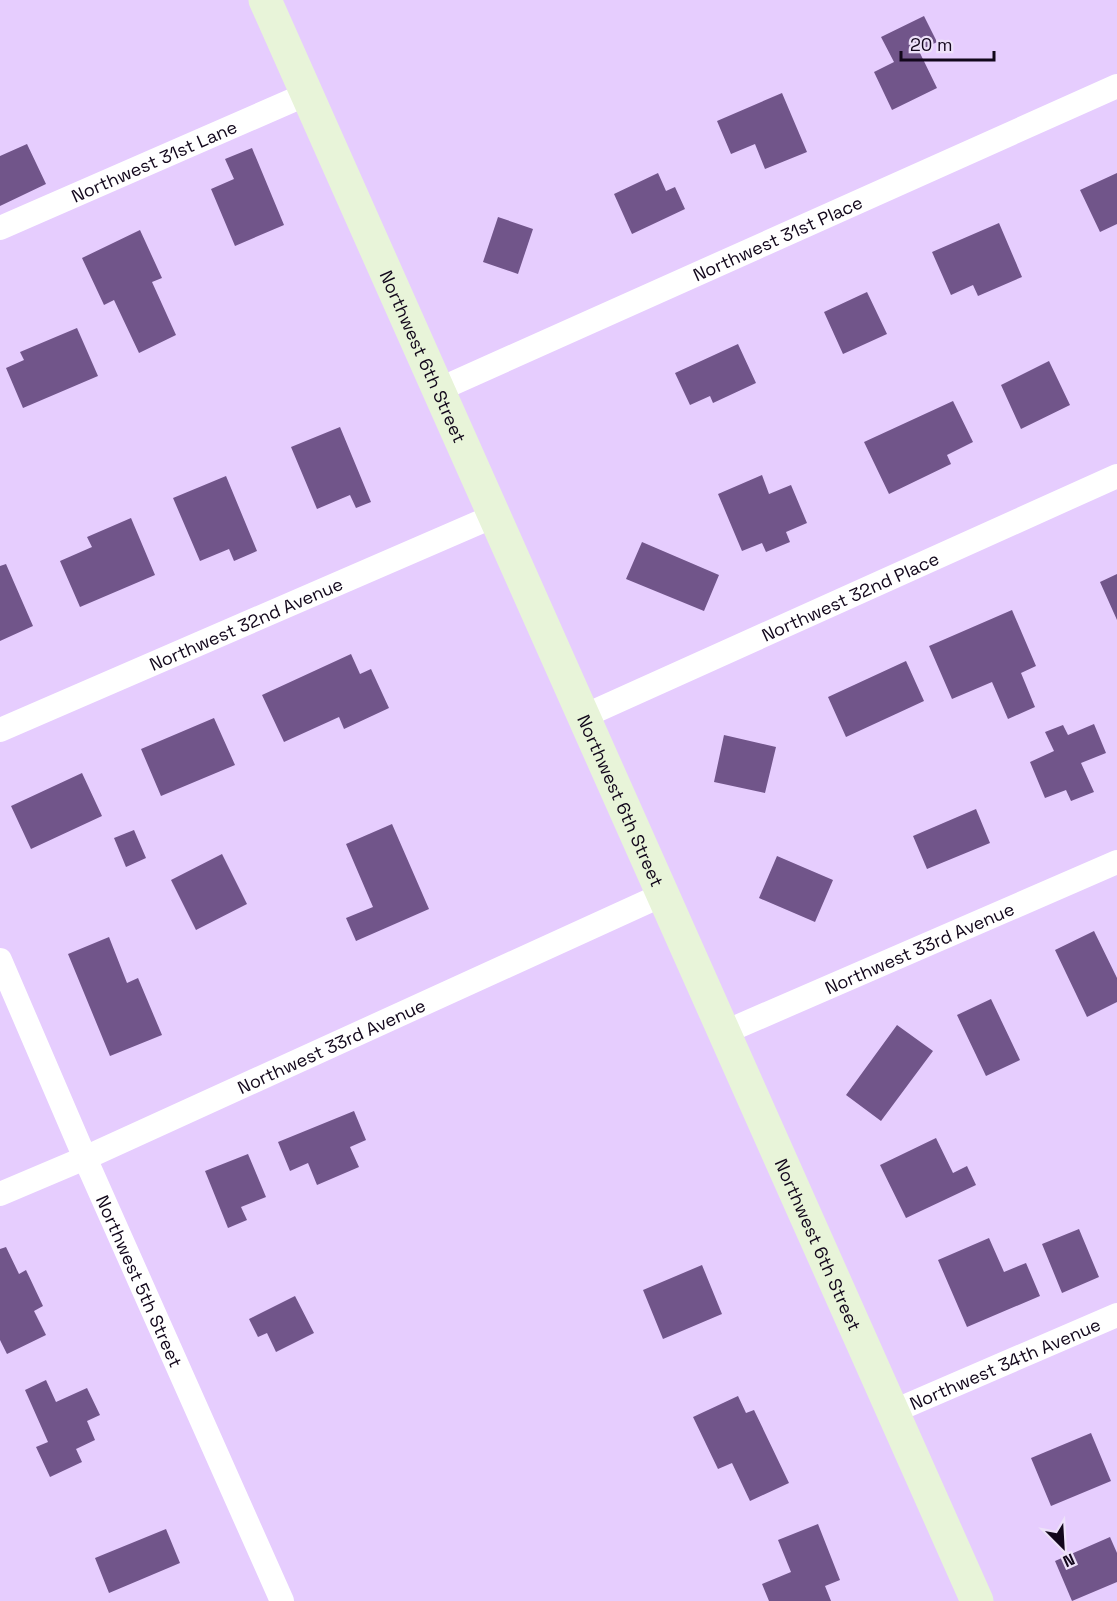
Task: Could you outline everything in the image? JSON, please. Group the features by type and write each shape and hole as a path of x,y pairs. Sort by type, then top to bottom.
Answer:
{"main road":[{"name":"Northwest 6th Street","path":"265,0 977,1601"}],"street":[{"name":"Northwest 31st Place","path":"438,390 1117,86"},
{"name":"Northwest 31st Lane","path":"0,228 307,94"},
{"name":"Northwest 32nd Place","path":"582,717 1117,476"},
{"name":"Northwest 32nd Avenue","path":"0,730 494,516"},
{"name":"Northwest 33rd Avenue","path":"723,1033 1117,862"},
{"name":"Northwest 33rd Avenue","path":"0,1194 86,1158 662,895"},
{"name":"Northwest 5th Street","path":"0,960 282,1601"},
{"name":"Northwest 34th Avenue","path":"892,1412 1117,1315"}],"building":[{"path":"924,16 937,42 919,51 937,88 892,110 874,72 894,62 881,37"},
{"path":"782,93 807,152 765,169 755,144 731,154 717,121"},
{"path":"27,144 46,184 0,206 0,156"},
{"path":"252,148 284,225 235,246 211,189 234,179 225,159"},
{"path":"658,173 666,191 675,187 685,209 632,234 614,194"},
{"path":"1117,173 1117,224 1100,232 1080,190"},
{"path":"498,217 533,229 518,274 483,262"},
{"path":"999,223 1022,277 978,296 973,285 951,295 932,252"},
{"path":"140,230 162,278 152,282 176,335 139,353 114,300 104,305 82,258"},
{"path":"867,292 887,334 843,354 824,312"},
{"path":"77,328 98,376 23,408 6,368 24,360 20,352"},
{"path":"738,344 756,383 713,403 710,396 690,405 675,373"},
{"path":"1049,361 1070,405 1021,429 1001,385"},
{"path":"953,401 973,442 947,455 951,464 889,494 864,442"},
{"path":"340,427 371,502 356,508 350,495 317,509 291,447"},
{"path":"762,475 769,494 791,485 807,523 786,532 790,542 766,552 762,543 742,551 718,494"},
{"path":"226,476 257,551 234,561 229,549 200,561 173,498"},
{"path":"131,518 155,575 80,607 60,561 92,547 87,537"},
{"path":"642,542 719,575 704,611 626,579"},
{"path":"6,564 33,626 0,641 0,566"},
{"path":"1117,574 1117,620 1100,582"},
{"path":"1012,610 1036,666 1021,673 1035,707 1008,719 992,682 952,699 929,646"},
{"path":"351,654 360,674 371,669 389,708 344,729 339,717 284,742 262,695"},
{"path":"906,661 924,701 846,737 828,697"},
{"path":"214,718 235,765 161,796 141,749"},
{"path":"1094,724 1106,753 1081,763 1094,792 1071,801 1066,790 1045,798 1030,762 1054,751 1045,732 1063,725 1068,735"},
{"path":"724,735 776,747 765,793 714,782"},
{"path":"82,773 102,816 31,849 11,806"},
{"path":"976,809 990,843 927,869 913,836"},
{"path":"392,824 429,909 356,941 346,918 373,907 346,844"},
{"path":"134,830 146,858 126,867 114,838"},
{"path":"222,854 247,904 196,930 171,880"},
{"path":"777,856 833,880 815,922 759,898"},
{"path":"1094,931 1117,978 1117,1002 1087,1017 1055,950"},
{"path":"109,937 127,983 138,978 162,1035 110,1056 68,954"},
{"path":"991,999 1020,1060 986,1076 957,1015"},
{"path":"897,1025 933,1051 881,1121 846,1095"},
{"path":"354,1111 366,1140 350,1147 359,1167 317,1185 308,1163 290,1171 278,1142"},
{"path":"936,1138 953,1173 967,1166 976,1185 906,1218 880,1165"},
{"path":"248,1154 266,1197 241,1207 247,1220 228,1228 205,1171"},
{"path":"1079,1229 1099,1277 1062,1293 1042,1244"},
{"path":"989,1238 1004,1272 1026,1263 1040,1296 967,1327 938,1260"},
{"path":"6,1247 19,1274 26,1270 43,1306 34,1311 46,1335 7,1354 0,1340 0,1249"},
{"path":"702,1265 722,1314 663,1339 643,1290"},
{"path":"295,1296 314,1333 276,1352 267,1333 258,1337 249,1319"},
{"path":"46,1380 56,1402 87,1388 100,1415 87,1421 95,1440 76,1449 82,1462 50,1477 36,1447 48,1442 25,1390"},
{"path":"738,1396 746,1413 754,1410 789,1483 750,1501 732,1463 718,1469 693,1417"},
{"path":"1091,1433 1111,1481 1051,1506 1031,1458"},
{"path":"818,1524 840,1580 825,1586 831,1601 769,1601 762,1584 791,1572 778,1540"},
{"path":"166,1529 180,1563 109,1593 95,1558"},
{"path":"1110,1537 1117,1553 1117,1582 1072,1601 1055,1561"}]}
